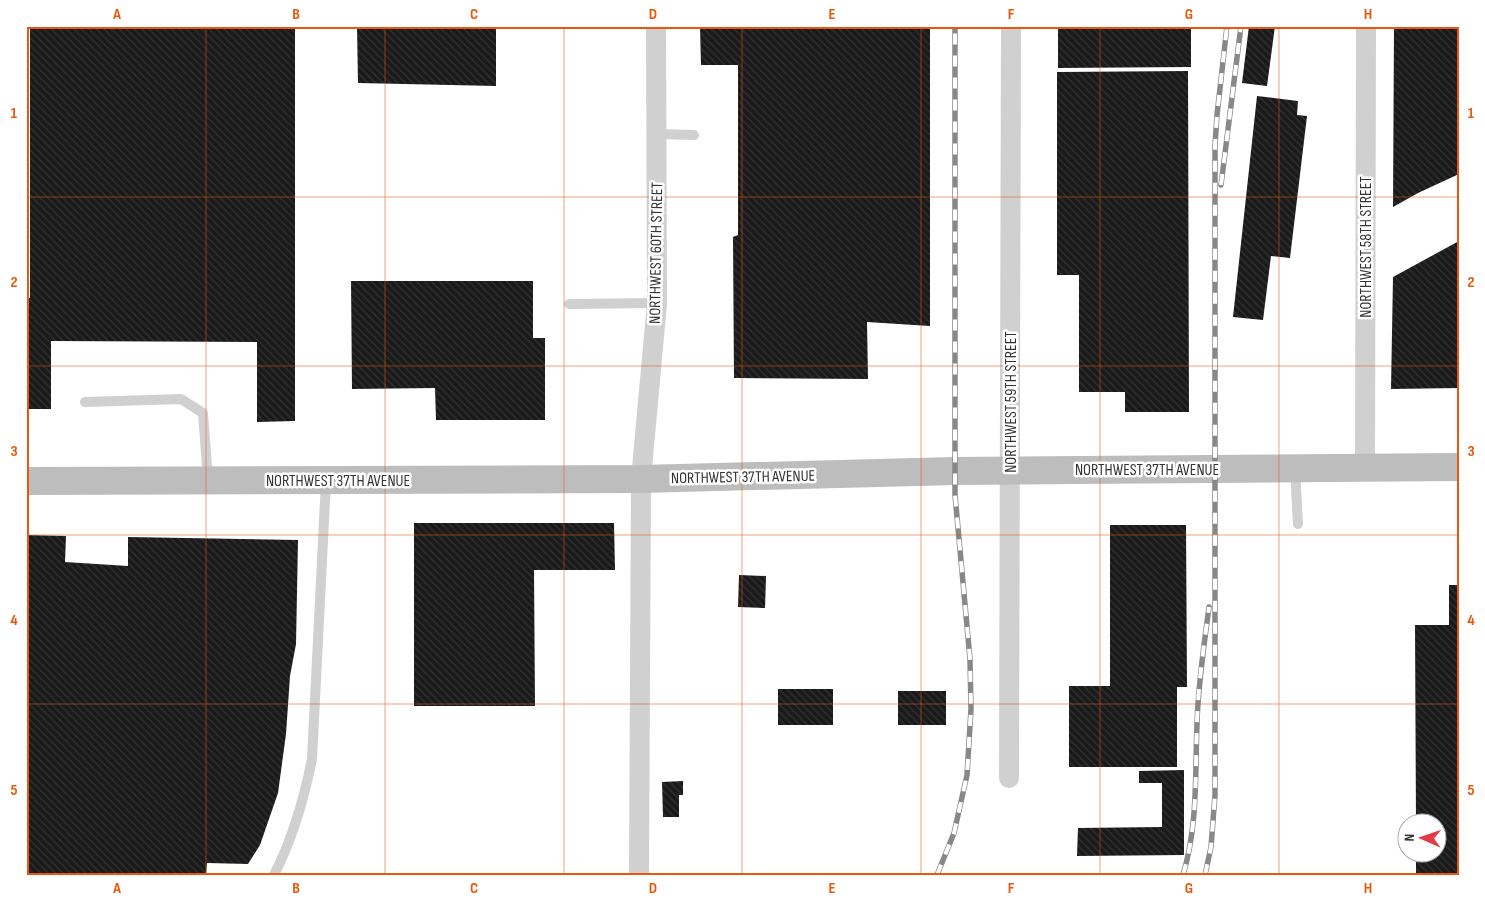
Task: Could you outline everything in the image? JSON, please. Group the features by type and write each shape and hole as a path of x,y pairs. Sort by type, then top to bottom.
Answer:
{"street":[{"name":"NORTHWEST 60TH STREET","path":"639,875 641,479 656,302 656,26"},
{"name":"NORTHWEST 59TH STREET","path":"1009,778 1011,26"},
{"name":"NORTHWEST 58TH STREET","path":"1365,468 1366,26"},
{"name":"NORTHWEST 37TH AVENUE","path":"26,481 641,479 1010,470 1459,467"}],"lane":[{"path":"656,134 694,134"},
{"path":"569,304 656,302"},
{"path":"85,402 181,399 203,413 208,481"},
{"path":"1295,468 1298,524"},
{"path":"274,875 284,855 306,792 312,759 326,480"}],"building":[{"path":"30,26 295,26 295,421 257,422 257,342 51,341 51,409 26,409 26,298 30,298"},
{"path":"357,26 496,26 496,86 358,83"},
{"path":"700,26 930,26 930,326 867,322 868,379 734,378 733,237 738,235 738,65 701,65"},
{"path":"1058,26 1191,26 1191,67 1058,68"},
{"path":"1249,26 1275,26 1267,86 1242,83"},
{"path":"1394,26 1459,26 1459,174 1393,207"},
{"path":"1188,71 1189,412 1125,412 1125,392 1079,392 1079,275 1057,275 1057,72"},
{"path":"1257,96 1298,101 1297,115 1307,116 1290,258 1271,256 1263,320 1233,317"},
{"path":"1459,241 1459,388 1391,389 1393,277"},
{"path":"351,281 533,281 533,338 545,338 545,420 436,420 435,388 352,389"},
{"path":"414,523 614,523 615,570 534,570 535,706 414,706"},
{"path":"1110,525 1186,525 1187,687 1177,687 1177,767 1069,767 1069,686 1110,686"},
{"path":"26,535 66,536 65,562 128,566 128,537 298,540 296,644 290,676 286,734 278,793 260,845 248,864 207,863 206,875 26,875"},
{"path":"739,575 766,576 765,608 738,607"},
{"path":"1449,585 1459,585 1459,875 1416,875 1416,864 1448,864 1448,814 1416,814 1415,625 1449,625"},
{"path":"778,689 833,689 833,725 778,725"},
{"path":"898,691 946,691 946,725 898,725"},
{"path":"1184,770 1184,855 1077,856 1078,828 1162,827 1162,783 1139,783 1139,771"},
{"path":"683,781 683,795 679,795 679,817 663,817 662,782"}],"railway":[{"path":"937,875 954,833 967,775 971,709 970,659 955,495 955,26"},
{"path":"1205,875 1211,847 1215,795 1215,145 1227,26"},
{"path":"1221,185 1241,26"},
{"path":"1183,875 1188,856 1195,800 1199,694 1209,607"}]}
